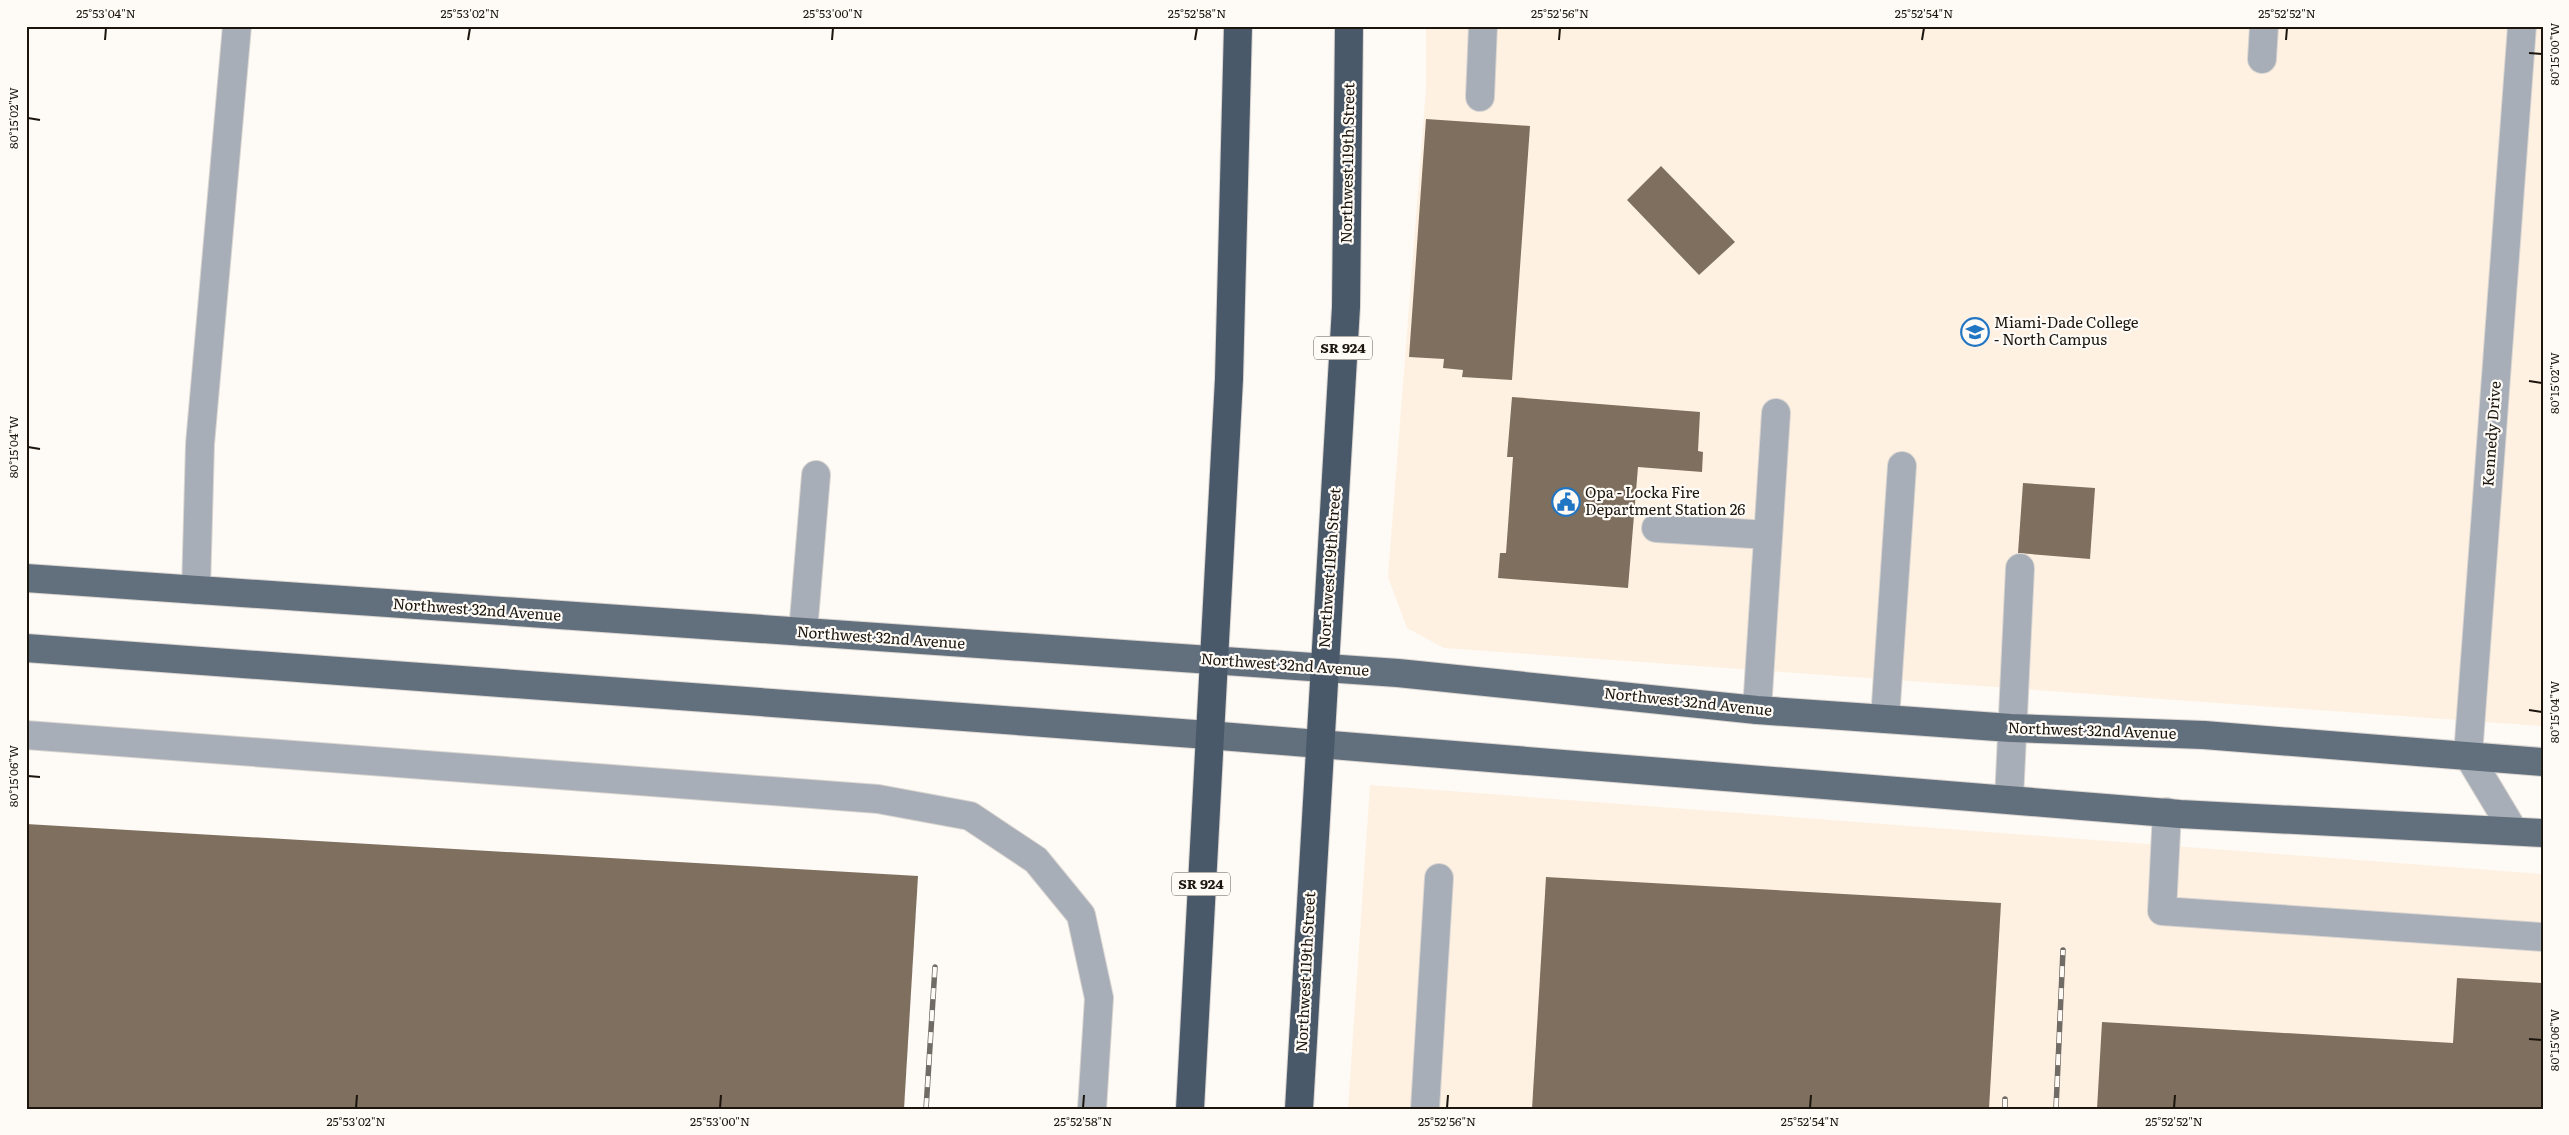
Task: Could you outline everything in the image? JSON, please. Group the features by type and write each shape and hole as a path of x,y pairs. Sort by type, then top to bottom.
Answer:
{"highway":[{"name":"SR 924","path":"1190,1109 1212,659 1230,379 1238,26"},
{"name":"Northwest 119th Street","path":"1299,1109 1323,669 1346,307 1349,26"}],"main road":[{"name":"Northwest 32nd Avenue","path":"26,578 1212,659 1323,669 1398,673 1758,710 2011,728 2204,735 2543,762"},
{"path":"26,648 1208,735 2167,812 2543,833"}],"street":[{"path":"196,590 200,444 237,26"},
{"path":"1480,97 1483,26"},
{"path":"2262,59 2264,26"},
{"name":"Kennedy Drive","path":"2468,755 2522,26"},
{"path":"1758,710 1776,413"},
{"path":"1885,719 1902,466"},
{"path":"803,632 816,475"},
{"path":"1656,528 1768,535"},
{"path":"2009,799 2020,568"},
{"path":"26,735 878,799 970,816 1036,860 1081,915 1099,998 1092,1109"},
{"path":"2468,755 2513,830"},
{"path":"2167,812 2162,911 2543,938"},
{"path":"1425,1109 1439,878"}],"shaded area":[{"name":"Miami-Dade College - North Campus","path":"1426,26 2543,26 2543,726 1444,648 1407,628 1388,577 1426,88"},
{"path":"1370,785 2543,874 2543,1109 1348,1109"}],"building":[{"path":"1426,119 1530,126 1512,380 1462,377 1463,370 1443,368 1444,359 1409,357"},
{"path":"1661,166 1735,242 1699,275 1627,200"},
{"path":"1512,397 1700,412 1698,451 1703,452 1702,472 1638,467 1628,588 1498,578 1500,553 1506,553 1513,457 1507,457"},
{"path":"2023,483 2095,488 2090,559 2018,553"},
{"path":"26,824 918,876 904,1109 26,1109"},
{"path":"1546,877 2001,903 1989,1109 1532,1109"},
{"path":"2457,978 2543,983 2543,1109 2097,1109 2102,1022 2453,1043"}],"railway":[{"path":"2056,1109 2063,950"},
{"path":"926,1109 935,967"},
{"path":"2005,1099 2005,1109"}],"place":[{"name":"Miami-Dade College - North Campus","path":"1975,332"},
{"name":"Opa - Locka Fire Department Station 26","path":"1566,502"}]}
